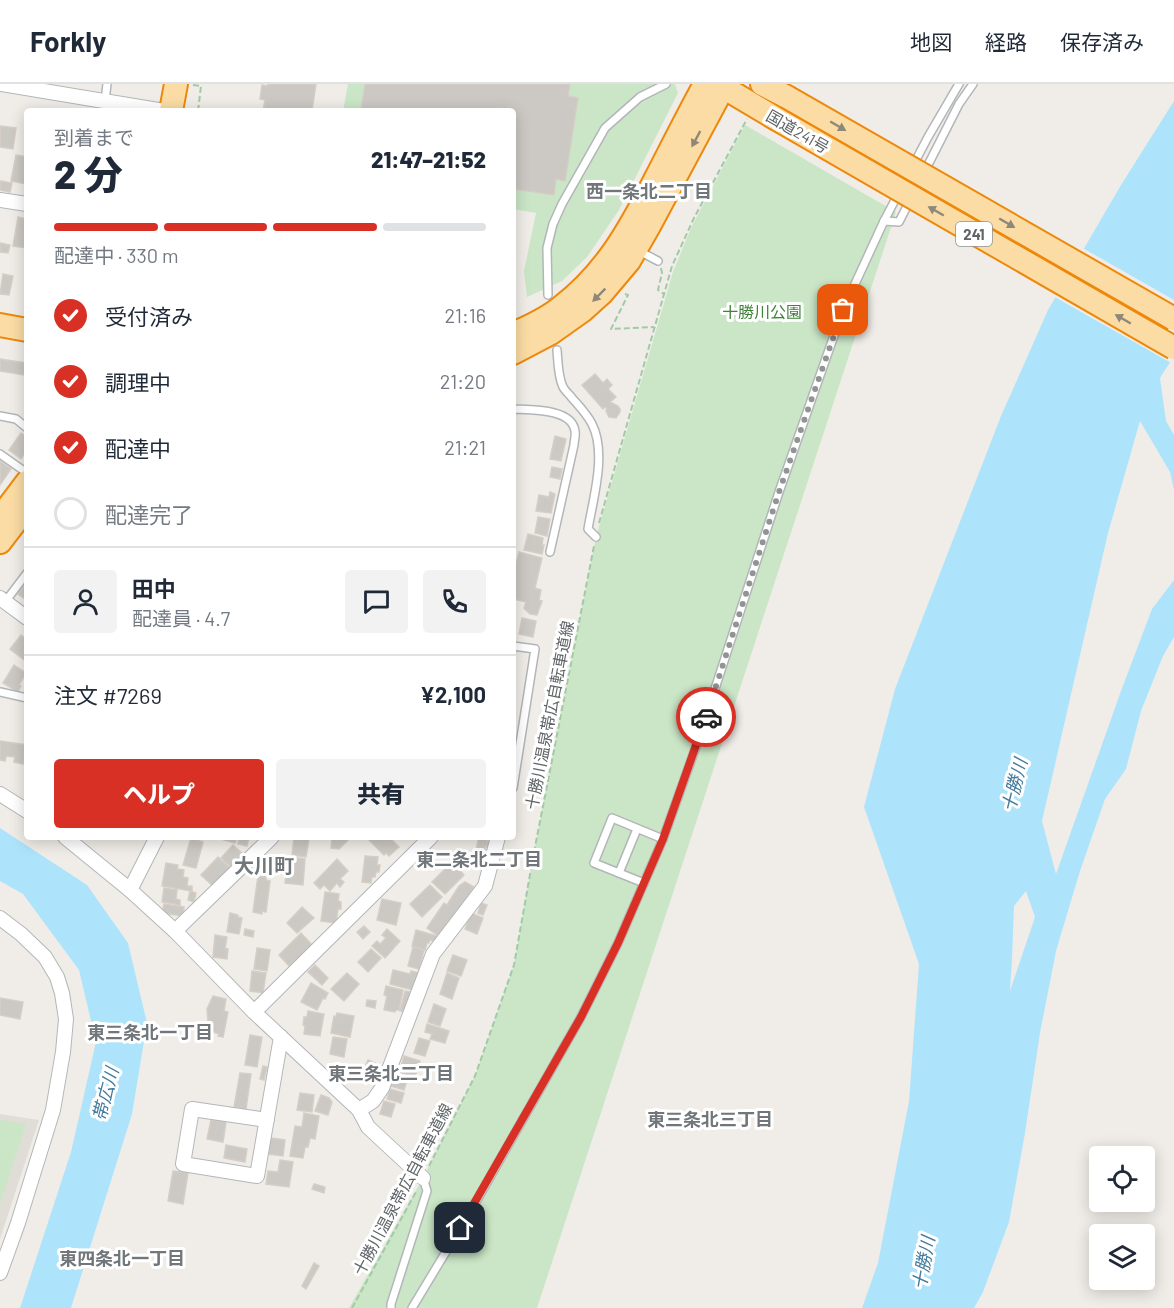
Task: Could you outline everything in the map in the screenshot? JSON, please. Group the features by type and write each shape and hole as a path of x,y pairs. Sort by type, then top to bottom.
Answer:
{"highway":[{"path":"172,108 176,84"},
{"name":"国道241号","path":"762,84 1174,319"},
{"path":"186,108 196,85"},
{"name":"国道241号","path":"516,351 551,333 582,311 602,293 628,261 629,245 718,85 1174,348"},
{"name":"国道241号","path":"516,333 562,307 584,287 615,252 629,245"},
{"path":"0,310 24,314"},
{"path":"0,325 24,329"},
{"path":"0,518 24,486"},
{"path":"0,542 24,511"}],"street":[{"path":"2,84 146,108"},
{"path":"0,200 24,204"},
{"path":"2,600 24,616"},
{"path":"0,794 24,809"},
{"path":"69,840 175,931 254,1012 359,1110 368,1127 423,1178"},
{"path":"129,890 155,840"},
{"path":"175,931 269,840"},
{"path":"254,1012 427,840"},
{"path":"359,1110 373,1101 382,1088 433,954 485,886 497,840"},
{"path":"0,918 45,957 57,977 66,1019 53,1110 0,1273"},
{"path":"267,1120 192,1109 183,1164 257,1176 267,1120 281,1037"}],"lane":[{"path":"105,101 107,84"},
{"path":"548,295 547,248 553,224 562,204 605,128 640,98 666,84"},
{"path":"412,1308 473,1208 581,1017 618,943 663,839 702,730 779,492 843,310 884,220 959,84"},
{"path":"884,220 900,222 959,104 973,84"},
{"path":"629,245 658,261"},
{"path":"557,351 558,367 564,387 592,424 597,440 598,461 588,529 596,537"},
{"path":"516,409 543,410 561,414 570,420 575,429 574,445 550,552"},
{"path":"0,416 16,419 24,425"},
{"path":"0,454 24,471"},
{"path":"2,600 24,576"},
{"path":"516,647 535,650 516,769"},
{"path":"0,692 24,697"},
{"path":"644,883 594,863 612,818 663,839"},
{"path":"619,873 638,829"},
{"path":"391,1308 427,1191 423,1178"}],"path":[{"path":"196,85 198,108"},
{"name":"十勝川温泉帯広自転車道線","path":"351,1308 423,1178 475,1076 514,965 596,537 672,266 682,241 748,117"},
{"path":"658,261 662,273 658,290 664,294"},
{"path":"621,292 628,295 611,329 654,327"}],"shaded area":[{"path":"0,1114 39,1120 0,1239"}],"green space":[{"path":"348,84 675,84 678,93 619,210 587,257 562,281 527,297 524,271 536,213 516,210 516,108 344,108"},
{"name":"十勝川公園","path":"745,125 896,212 537,1308 349,1308 423,1178 475,1076 514,965 596,537 673,272 691,228"},
{"path":"0,1120 26,1124 0,1204"}],"water":[{"name":"十勝川","path":"1174,101 1174,356 1160,378 1166,421 1174,435 1174,490 1170,472 1140,421 1108,533 1042,821 1056,874 1152,609 1174,580 1174,637 1163,656 1141,711 1126,769 1105,799 1056,951 1009,1222 983,1292 974,1308 862,1308 878,1263 909,1101 919,964 864,807 895,689 1001,416 1048,310 1121,185","holes":["1026,891 1035,917 1010,991 1014,906"]},
{"name":"帯広川","path":"0,828 87,885 128,943 147,1023 132,1114 71,1308 20,1308 71,1152 96,1042 79,970 23,894 0,881"}],"pier":[{"path":"1081,247 1174,300 1173,364 1053,296"}],"building":[{"path":"268,84 316,84 312,108 264,108 265,100 260,99 262,85 267,86"},
{"path":"365,84 570,84 568,96 578,98 565,181 556,179 554,195 516,189 516,108 361,108"},
{"path":"0,126 16,128 13,149 0,147"},
{"path":"16,155 24,156 24,183 11,181"},
{"path":"1,181 12,183 10,192 0,190"},
{"path":"18,217 24,218 24,248 13,246"},
{"path":"0,243 10,245 8,253 0,252"},
{"path":"3,274 13,276 9,295 0,294"},
{"path":"0,359 24,363 24,375 0,371"},
{"path":"595,374 603,383 607,379 612,385 608,389 616,397 610,402 620,409 616,418 609,417 607,408 603,409 582,385"},
{"path":"21,433 24,435 24,454 21,459 9,450"},
{"path":"555,436 566,439 561,461 550,459"},
{"path":"0,461 11,469 0,485"},
{"path":"552,467 562,469 560,479 550,477"},
{"path":"550,492 555,494 551,513 536,511 539,495 549,497"},
{"path":"538,517 550,519 547,536 535,533"},
{"path":"528,534 543,538 542,554 524,550"},
{"path":"519,552 542,558 535,588 541,590 539,600 542,601 537,615 530,614 524,608 526,602 516,600 516,564"},
{"path":"24,586 24,598 18,594"},
{"path":"522,618 536,621 533,637 519,634"},
{"path":"21,635 24,638 24,660 10,649"},
{"path":"14,665 24,672 18,692 3,683"},
{"path":"0,741 24,745 23,764 14,762 15,757 6,756 5,761 0,760"},
{"path":"190,840 203,842 196,868 183,865"},
{"path":"239,840 248,840 247,846 238,844"},
{"path":"294,840 309,840 306,857 292,855"},
{"path":"332,840 348,840 339,849 331,848"},
{"path":"369,840 392,840 399,847 389,856 386,853 384,855"},
{"path":"478,840 489,841 482,864 473,862"},
{"path":"233,845 244,855 232,868 221,858"},
{"path":"365,856 378,857 377,865 380,865 379,872 372,877 371,883 362,882"},
{"path":"218,857 231,869 214,887 201,875"},
{"path":"292,857 305,859 303,885 285,883 286,875 291,875"},
{"path":"337,859 348,871 340,879 344,882 340,887 337,883 330,891 324,885 320,889 314,883"},
{"path":"452,862 464,875 445,894 432,882"},
{"path":"166,863 178,865 177,869 184,870 183,877 188,878 187,886 192,886 192,891 162,886"},
{"path":"258,876 266,877 266,880 270,881 266,912 262,911 262,914 253,912"},
{"path":"465,882 474,887 440,937 427,928 444,903 447,905 459,886"},
{"path":"430,885 442,897 422,917 410,904"},
{"path":"164,888 177,890 176,899 180,900 180,905 162,902"},
{"path":"190,891 196,893 194,902 188,900"},
{"path":"325,892 339,894 338,901 341,902 341,909 338,909 336,923 321,921"},
{"path":"382,899 401,903 396,925 377,920"},
{"path":"481,903 487,905 483,915 478,913"},
{"path":"164,904 184,907 183,916 162,913"},
{"path":"302,907 314,918 297,933 287,923"},
{"path":"230,913 242,918 239,934 227,932"},
{"path":"471,913 483,918 477,934 465,929"},
{"path":"364,926 370,932 363,939 357,932"},
{"path":"245,929 254,931 253,937 244,935"},
{"path":"387,929 400,941 385,958 372,946 377,941 380,944 386,938 382,935"},
{"path":"416,930 437,936 436,942 430,940 425,950 412,946"},
{"path":"301,933 312,945 296,963 294,961 289,966 279,955"},
{"path":"215,935 227,937 225,948 228,949 227,959 213,957"},
{"path":"413,947 424,950 419,969 408,966"},
{"path":"257,948 270,950 267,971 254,969"},
{"path":"371,949 381,958 368,972 358,962"},
{"path":"453,955 467,960 461,976 447,971"},
{"path":"315,965 328,978 322,985 308,972"},
{"path":"393,970 410,974 411,971 419,973 413,990 390,984"},
{"path":"252,971 266,973 263,993 250,991"},
{"path":"347,973 359,984 344,1001 331,989"},
{"path":"447,973 459,978 452,999 440,994"},
{"path":"311,983 328,993 317,1010 301,1002"},
{"path":"386,986 403,990 399,1010 395,1012 384,1010 387,996 384,995"},
{"path":"405,991 411,992 406,1012 400,1011"},
{"path":"213,996 226,999 224,1011 228,1012 223,1037 213,1032 210,1021 208,1021 207,1009"},
{"path":"0,998 23,1002 20,1019 0,1015"},
{"path":"367,1000 376,1001 375,1008 366,1006"},
{"path":"434,1004 446,1009 440,1026 428,1022"},
{"path":"308,1011 324,1014 320,1036 304,1034 304,1017 307,1017"},
{"path":"337,1013 354,1016 350,1037 331,1033 334,1016 336,1017"},
{"path":"427,1024 449,1031 445,1043 430,1039 432,1034 425,1032"},
{"path":"250,1035 262,1037 257,1067 245,1065"},
{"path":"333,1037 347,1039 344,1057 330,1054"},
{"path":"419,1038 430,1041 425,1056 414,1053"},
{"path":"404,1056 420,1061 415,1077 399,1072"},
{"path":"368,1060 379,1065 372,1081 361,1076"},
{"path":"263,1066 267,1067 264,1080 260,1079"},
{"path":"342,1066 347,1067 344,1081 339,1080"},
{"path":"240,1073 251,1074 246,1109 234,1107"},
{"path":"394,1076 407,1080 404,1090 391,1086"},
{"path":"390,1089 404,1093 401,1103 387,1099"},
{"path":"300,1093 314,1095 312,1112 297,1110"},
{"path":"321,1095 332,1102 328,1115 315,1111"},
{"path":"384,1101 395,1104 391,1117 380,1114"},
{"path":"304,1113 319,1116 315,1139 310,1138 303,1158 290,1156 295,1126 302,1127"},
{"path":"211,1120 226,1122 223,1142 207,1139"},
{"path":"271,1138 285,1140 283,1156 268,1154"},
{"path":"226,1145 247,1149 245,1162 224,1158"},
{"path":"280,1160 293,1162 289,1187 266,1184 268,1171 278,1172"},
{"path":"173,1171 188,1173 183,1204 168,1201"},
{"path":"314,1184 325,1187 324,1193 312,1189"},
{"path":"314,1263 319,1266 306,1289 302,1286"}],"way so far":[{"path":"706,717 779,492 843,310"}],"district":[{"name":"西一条北二丁目","path":"649,191"},
{"name":"東二条北二丁目","path":"479,859"},
{"name":"大川町","path":"264,865"},
{"name":"東三条北一丁目","path":"150,1032"},
{"name":"東三条北二丁目","path":"391,1073"},
{"name":"東三条北三丁目","path":"710,1119"},
{"name":"東四条北一丁目","path":"122,1258"}],"route":[{"path":"460,1228 581,1017 618,943 663,839 706,717"}]}
